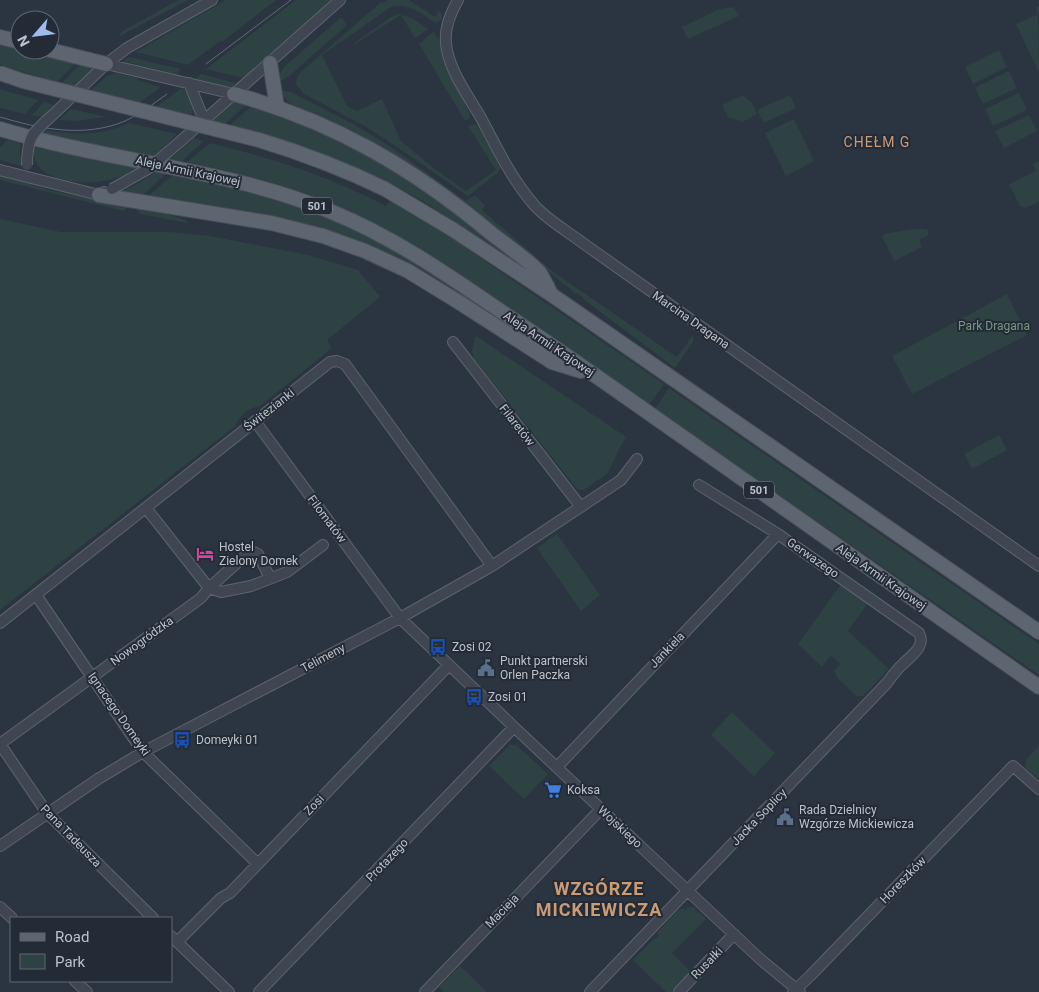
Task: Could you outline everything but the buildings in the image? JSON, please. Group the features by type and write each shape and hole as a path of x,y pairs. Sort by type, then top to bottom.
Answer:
{"main road":[{"path":"60,52 106,64"},
{"path":"270,62 277,108"},
{"path":"0,73 23,81 259,140 326,162 384,189 425,212 552,295 1039,632"},
{"path":"234,94 277,108 349,137 416,175 452,200 539,273 552,295"},
{"name":"Aleja Armii Krajowej","path":"0,129 50,143 236,180 290,196 331,212 404,248 454,279 596,376 1039,687"},
{"path":"105,192 271,223 323,236 365,251 416,276 552,362 596,376"}],"street":[{"path":"28,177 29,142 34,133 106,64 126,48 212,0"},
{"path":"0,170 105,192 148,169 340,0"},
{"name":"Marcina Dragana","path":"458,0 451,13 446,30 447,50 454,70 510,169 535,206 588,246 1039,566"},
{"path":"106,64 234,94"},
{"path":"189,83 204,120"},
{"name":"Filaretów","path":"454,342 581,507"},
{"name":"Świtezianki","path":"0,624 330,362 337,361 345,364 492,566"},
{"name":"Filomatów","path":"255,421 400,618"},
{"name":"Telimeny","path":"0,846 98,779 143,752 400,618 492,566 622,480 637,459"},
{"name":"Gerwazego","path":"698,485 778,534 919,633 921,638"},
{"path":"146,508 209,588 221,592 243,588 287,572 323,545"},
{"name":"Jankiela","path":"556,767 778,534"},
{"name":"Nowogródzka","path":"0,744 201,598 209,588 248,554 254,552 258,554 270,578"},
{"name":"Ignacego Domeyki","path":"36,594 143,752 258,864"},
{"name":"Wojskiego","path":"400,618 796,991"},
{"name":"Jacka Soplicy","path":"590,992 887,683 915,653 920,645 921,638"},
{"name":"Zosi","path":"174,939 221,898 230,893 449,665"},
{"name":"Protazego","path":"260,992 514,727"},
{"name":"Pana Tadeusza","path":"0,744 47,813 152,917"},
{"name":"Horeszków","path":"796,991 1013,766 1039,789"},
{"name":"Macieja","path":"425,992 601,809"},
{"path":"0,907 11,917"},
{"name":"Rusałki","path":"679,992 734,934"},
{"path":"174,939 229,992"},
{"path":"76,982 86,992"}],"green space":[{"path":"178,0 188,0 120,36 121,32"},
{"path":"226,0 276,0 222,42 220,41 188,65 136,52"},
{"path":"296,0 332,0 243,78 206,69"},
{"path":"387,0 409,0 435,17 439,11 442,14 442,19 436,23 409,7 391,7 322,55 347,106 357,111 382,99 401,141 436,170 466,191 496,170 468,126 477,125 501,168 468,196 363,125 304,94 296,84 297,77 302,71 380,3 384,3"},
{"path":"734,7 739,16 688,39 682,27 719,9"},
{"path":"398,14 410,17 428,29 415,38 401,15 354,43 391,17"},
{"path":"1038,14 1039,73 1016,24"},
{"path":"341,17 347,25 288,77 278,82 284,67"},
{"path":"433,32 439,41 449,75 470,114 470,118 465,121 419,44"},
{"path":"0,45 10,47 10,60 60,60 74,63 57,82 0,65"},
{"path":"999,50 1007,67 973,84 965,67"},
{"path":"129,57 181,69 176,74 123,61"},
{"path":"80,64 94,67 95,69 74,87 61,84"},
{"path":"1009,71 1017,88 983,104 975,88"},
{"path":"116,73 161,87 139,103 90,91 107,76"},
{"path":"201,74 236,83 232,87 195,79"},
{"path":"182,88 192,100 192,115 156,107"},
{"path":"0,89 38,100 25,114 0,108"},
{"path":"279,90 291,92 353,124 391,147 466,201 475,195 485,206 482,210 552,271 677,357 693,335 693,342 675,368 576,294 456,196 411,164 347,129 293,105 283,97"},
{"path":"1019,93 1027,110 993,126 985,109"},
{"path":"743,95 752,103 757,114 743,122 728,117 722,105"},
{"path":"790,95 796,108 764,123 757,110"},
{"path":"235,101 246,105 225,124 213,121"},
{"path":"44,102 54,105 42,117 32,115"},
{"path":"252,106 291,119 365,154 401,174 448,206 523,267 447,216 398,187 304,147 230,125"},
{"path":"71,109 106,117 77,121 59,120"},
{"path":"1029,115 1037,131 1004,148 995,131"},
{"path":"794,119 814,161 786,176 765,133"},
{"path":"129,123 177,134 154,156 43,134 47,130 78,134 99,132"},
{"path":"194,138 204,141 182,161 170,159"},
{"path":"7,140 21,144 20,153 23,167 0,160 0,148"},
{"path":"210,143 300,169 342,185 386,206 390,200 437,228 664,384 649,405 455,271 361,216 298,191 232,172 187,162"},
{"path":"34,147 138,168 113,179 97,182 66,180 46,173 39,166 34,158"},
{"path":"1039,161 1039,202 1025,208 1020,206 1009,184 1036,171 1033,164"},
{"path":"157,171 167,173 142,196 119,192 139,183"},
{"path":"0,174 49,190 129,207 123,211 0,180"},
{"path":"173,175 255,193 334,221 377,242 419,266 501,319 392,256 328,230 277,218 147,197"},
{"path":"136,209 168,214 187,221 187,223 140,214"},
{"path":"0,219 61,232 169,232 210,236 308,255 358,270 380,297 327,340 332,348 260,406 245,413 235,426 0,610"},
{"path":"927,229 929,235 919,240 922,247 894,261 882,236 888,233"},
{"name":"Park Dragana","path":"1007,294 1027,335 912,394 892,356"},
{"path":"476,336 626,437 608,473 584,490 578,490 474,359 472,350"},
{"path":"669,388 1039,644 1039,675 655,409"},
{"path":"999,435 1007,450 972,469 964,454"},
{"path":"557,534 600,595 581,611 537,548"},
{"path":"842,583 869,602 848,631 889,669 863,696 856,696 837,677 834,671 840,664 831,655 822,667 798,644"},
{"path":"732,712 775,753 754,776 711,735"},
{"path":"510,745 516,745 548,774 524,799 489,766"},
{"path":"1039,745 1039,779 1025,768 1026,760"},
{"path":"687,907 694,907 706,919 672,953 691,972 672,992 666,992 633,960 659,936 657,933 678,910 685,908 685,910"},
{"path":"460,966 487,992 444,992 439,987"}],"tram line":[{"path":"206,64 291,0"},
{"path":"0,117 62,130 94,129 125,121 167,94"}],"place":[{"name":"Hostel Zielony Domek","path":"205,554"},
{"name":"Zosi 02","path":"438,647"},
{"name":"Punkt partnerski Orlen Paczka","path":"486,668"},
{"name":"Zosi 01","path":"474,697"},
{"name":"Domeyki 01","path":"182,740"},
{"name":"Koksa","path":"553,790"},
{"name":"Rada Dzielnicy Wzgórze Mickiewicza","path":"785,817"}],"district":[{"name":"CHEŁM G","path":"877,142"},
{"name":"WZGÓRZE MICKIEWICZA","path":"599,898"}]}
